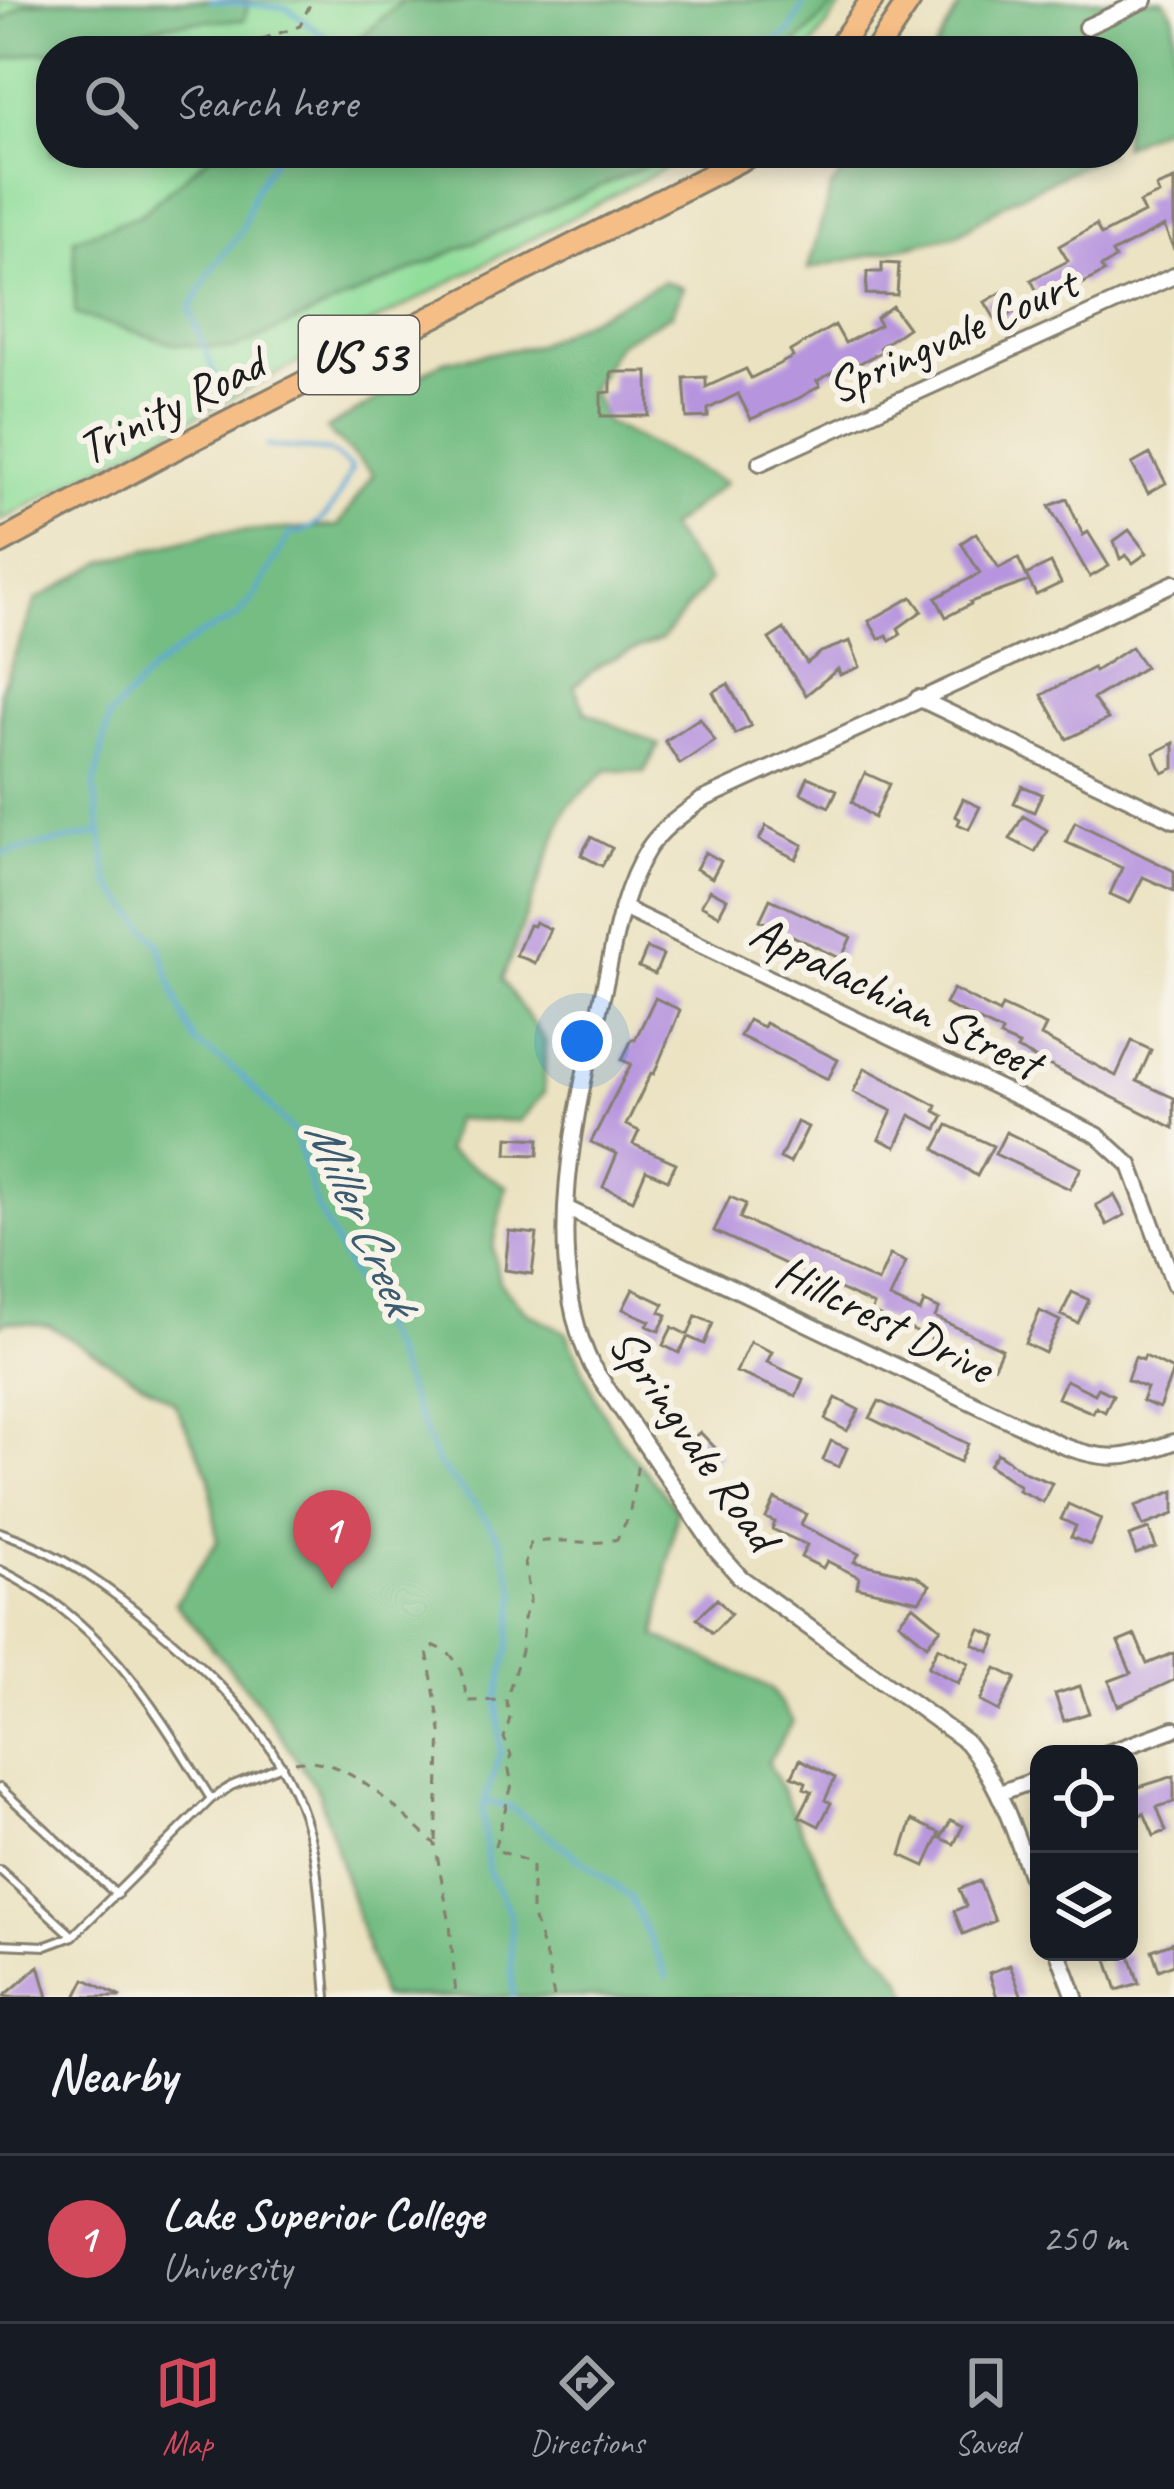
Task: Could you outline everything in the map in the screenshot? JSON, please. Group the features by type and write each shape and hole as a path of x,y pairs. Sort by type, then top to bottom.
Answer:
{"highway":[{"path":"847,36 872,0"},
{"path":"886,36 910,0"},
{"name":"Trinity Road","path":"699,178 711,168"},
{"name":"Trinity Road","path":"0,543 721,168"}],"street":[{"path":"1085,27 1144,0"},
{"name":"Springvale Court","path":"760,463 1174,276"},
{"name":"Springvale Road","path":"1030,1875 1000,1793 966,1742 740,1577 717,1551 592,1366 576,1334 568,1299 573,1119 622,908 648,849 672,822 702,800 1174,584"},
{"path":"918,698 1174,820"},
{"name":"Appalachian Street","path":"622,908 1096,1135 1130,1165 1174,1284"},
{"name":"Hillcrest Drive","path":"568,1209 1060,1445 1118,1460 1174,1442"},
{"path":"1130,1745 1174,1729"},
{"path":"1000,1793 1030,1782"},
{"path":"1062,1961 1076,1997"}],"lane":[{"path":"0,1532 84,1571 183,1649 232,1696 282,1765 302,1810 314,1856 327,1997"},
{"path":"0,1570 57,1604 123,1664 211,1799"},
{"path":"0,1944 46,1946 73,1936 211,1799 282,1765"},
{"path":"0,1788 117,1895"},
{"path":"0,1870 73,1936"}],"path":[{"path":"270,36 300,26 312,3"},
{"path":"554,1997 532,1913 532,1863 494,1850 512,1785 511,1755 504,1738 510,1718 506,1700 530,1600 525,1563 530,1544 547,1539 598,1544 617,1539 629,1516 643,1442"},
{"path":"456,1997 436,1844 441,1731 427,1651 442,1648 464,1672 467,1701 506,1700"},
{"path":"282,1765 310,1759 343,1769 436,1844"}],"green space":[{"path":"0,0 845,0 820,36 36,36 36,168 665,168 0,521"},
{"path":"51,0 248,0 245,20 191,22 134,36 36,36 36,52 0,60 0,22 23,5"},
{"path":"840,0 804,36 362,36 402,1"},
{"path":"963,0 1164,0 1174,16 1174,121 1138,139 1138,36 943,36"},
{"path":"195,168 641,168 234,349 175,344 75,314 74,239 140,215"},
{"path":"846,168 1077,168 1009,201 957,235 808,269 831,188"},
{"path":"664,281 683,288 672,314 618,343 591,389 605,422 725,483 668,528 709,581 662,639 604,662 574,686 586,712 659,745 644,772 607,770 567,807 502,980 545,1041 544,1093 520,1121 454,1119 446,1151 506,1186 493,1249 499,1282 525,1311 567,1333 619,1439 677,1510 656,1636 770,1688 793,1722 768,1762 836,1900 902,1979 910,1997 382,1997 319,1793 257,1701 175,1603 217,1542 210,1477 174,1402 50,1326 7,1321 0,1326 0,692 36,600 105,561 214,533 338,526 373,474 326,429 444,361 534,346"}],"building":[{"path":"1174,180 1174,250 1164,226 1112,253 1115,259 1101,267 1104,272 1040,297 1031,280 1068,261 1059,246 1096,225 1101,235 1144,213 1139,203 1159,194 1156,187"},
{"path":"882,263 899,264 897,295 866,294 867,272 882,272"},
{"path":"1007,289 1019,309 997,322 985,302"},
{"path":"892,306 908,328 880,347 883,351 817,381 820,386 799,398 751,419 738,394 708,409 708,417 687,418 684,378 706,377 706,387 746,369 751,378 793,357 790,351 835,325 845,343 880,325 876,318"},
{"path":"611,372 648,372 649,416 601,416 601,393 611,392"},
{"path":"1150,454 1166,483 1148,493 1132,464"},
{"path":"1067,499 1083,535 1088,532 1109,566 1090,577 1049,506"},
{"path":"1129,530 1147,553 1133,563 1126,555 1120,559 1114,541"},
{"path":"976,533 999,568 1018,558 1029,581 970,602 946,617 936,598 980,573 961,543"},
{"path":"1051,563 1061,583 1036,595 1026,575"},
{"path":"912,597 922,611 898,628 901,634 890,641 887,635 879,639 869,621"},
{"path":"784,629 807,663 850,641 860,667 840,675 838,669 806,695 769,639"},
{"path":"1131,647 1145,667 1093,699 1108,719 1067,739 1042,695 1095,671"},
{"path":"728,684 751,726 735,734 713,692"},
{"path":"700,718 715,741 680,764 665,741"},
{"path":"1174,743 1174,768 1163,773 1154,753"},
{"path":"865,773 889,784 874,818 852,802"},
{"path":"808,777 837,790 829,807 801,793"},
{"path":"1022,786 1042,794 1034,812 1014,803"},
{"path":"963,799 980,807 969,829 958,824 960,819 955,816"},
{"path":"1023,816 1047,830 1035,852 1010,839"},
{"path":"1075,822 1174,871 1174,891 1143,877 1130,903 1110,894 1122,868 1066,842"},
{"path":"766,826 803,845 796,859 759,840"},
{"path":"591,837 612,848 602,866 581,855"},
{"path":"705,852 721,861 712,878 696,869"},
{"path":"710,890 727,899 719,915 701,905"},
{"path":"770,899 851,937 841,959 760,920"},
{"path":"535,922 550,929 535,963 516,955 529,925"},
{"path":"647,948 663,955 655,974 639,967"},
{"path":"953,989 999,1013 1002,1006 1046,1026 1041,1036 1116,1076 1132,1041 1151,1050 1137,1081 1174,1098 1174,1128 1017,1049 1019,1045 1000,1037 1002,1032 945,1004"},
{"path":"655,998 680,1010 654,1074 626,1125 639,1131 633,1144 676,1163 668,1180 646,1170 633,1200 603,1187 617,1154 591,1142 631,1064 622,1060"},
{"path":"748,1020 763,1027 765,1023 838,1060 828,1079 740,1036"},
{"path":"865,1068 937,1106 935,1111 944,1116 937,1129 910,1115 896,1147 879,1139 892,1111 853,1092"},
{"path":"797,1122 808,1127 790,1163 780,1158"},
{"path":"948,1125 993,1146 977,1176 935,1149"},
{"path":"1006,1132 1081,1168 1070,1189 995,1154"},
{"path":"508,1137 539,1139 538,1155 507,1154"},
{"path":"1114,1195 1125,1215 1107,1225 1096,1205"},
{"path":"730,1197 746,1204 740,1218 878,1282 890,1255 906,1262 890,1298 920,1312 924,1302 939,1309 935,1317 1002,1349 994,1366 871,1312 874,1305 714,1231"},
{"path":"509,1231 537,1234 532,1274 505,1270"},
{"path":"633,1289 664,1304 660,1312 667,1315 659,1331 647,1326 650,1321 623,1309"},
{"path":"1072,1292 1089,1300 1078,1323 1061,1315"},
{"path":"1040,1311 1060,1321 1045,1353 1025,1343"},
{"path":"696,1316 713,1323 704,1344 688,1337 679,1353 663,1345 672,1327 688,1335"},
{"path":"750,1342 772,1352 767,1362 803,1379 796,1396 736,1372"},
{"path":"1145,1356 1173,1370 1159,1408 1142,1401 1147,1388 1127,1380 1135,1357 1143,1360"},
{"path":"1066,1380 1095,1394 1098,1388 1113,1395 1105,1412 1096,1407 1093,1413 1058,1398"},
{"path":"836,1398 859,1410 847,1431 825,1419"},
{"path":"879,1401 968,1444 960,1462 870,1418"},
{"path":"700,1432 721,1454 706,1469 684,1447"},
{"path":"831,1441 847,1448 839,1467 823,1460"},
{"path":"997,1453 1026,1473 1052,1483 1043,1502 1018,1490 1020,1486 989,1465"},
{"path":"1174,1491 1174,1514 1143,1526 1135,1506"},
{"path":"775,1499 806,1514 801,1525 859,1554 854,1562 916,1576 930,1585 919,1601 857,1587 859,1577 827,1561 823,1568 801,1557 807,1545 772,1529 775,1522 766,1518"},
{"path":"1068,1504 1101,1519 1090,1545 1071,1537 1076,1526 1061,1519"},
{"path":"1149,1529 1156,1547 1136,1554 1129,1536"},
{"path":"717,1599 731,1614 712,1633 697,1618"},
{"path":"913,1605 941,1628 927,1645 899,1622"},
{"path":"980,1629 997,1637 990,1652 973,1644"},
{"path":"1135,1635 1147,1664 1174,1653 1174,1680 1118,1706 1109,1681 1131,1673 1118,1642"},
{"path":"938,1647 969,1663 958,1683 928,1667"},
{"path":"996,1668 1016,1678 999,1711 980,1701"},
{"path":"1080,1686 1089,1713 1064,1721 1055,1694"},
{"path":"800,1759 835,1778 825,1800 831,1803 819,1826 799,1816 812,1791 792,1776"},
{"path":"1174,1776 1174,1802 1157,1807 1166,1831 1154,1836 1144,1813 1138,1815 1138,1787"},
{"path":"912,1820 940,1833 925,1866 901,1855"},
{"path":"951,1820 963,1826 954,1844 941,1838"},
{"path":"979,1881 995,1921 963,1934 954,1911 966,1906 959,1889"},
{"path":"1174,1942 1174,1964 1159,1970 1152,1950"},
{"path":"1107,1961 1132,1961 1139,1983 1117,1990"},
{"path":"1010,1965 1022,1997 997,1997 989,1973"},
{"path":"39,1966 48,1997 3,1997"},
{"path":"85,1979 121,1997 76,1997"}],"waterway":[{"name":"Miller Creek","path":"784,36 806,0"},
{"path":"211,1 287,8 324,36"},
{"name":"Miller Creek","path":"217,381 190,310 212,269 242,230 254,192 268,168"},
{"name":"Miller Creek","path":"267,446 329,451 352,468 322,519 290,534 253,599 236,618 199,635 153,670 109,717 94,788 109,883 159,943 195,1042 239,1073 295,1134 317,1207 391,1351 437,1463 501,1541 516,1594 497,1698 501,1750 482,1810 488,1870 510,1913 513,1997"},
{"path":"0,854 101,833"},
{"path":"485,1801 514,1809 631,1898 667,1977"}],"place":[{"name":"Lake Superior College","path":"332,1589"}]}
